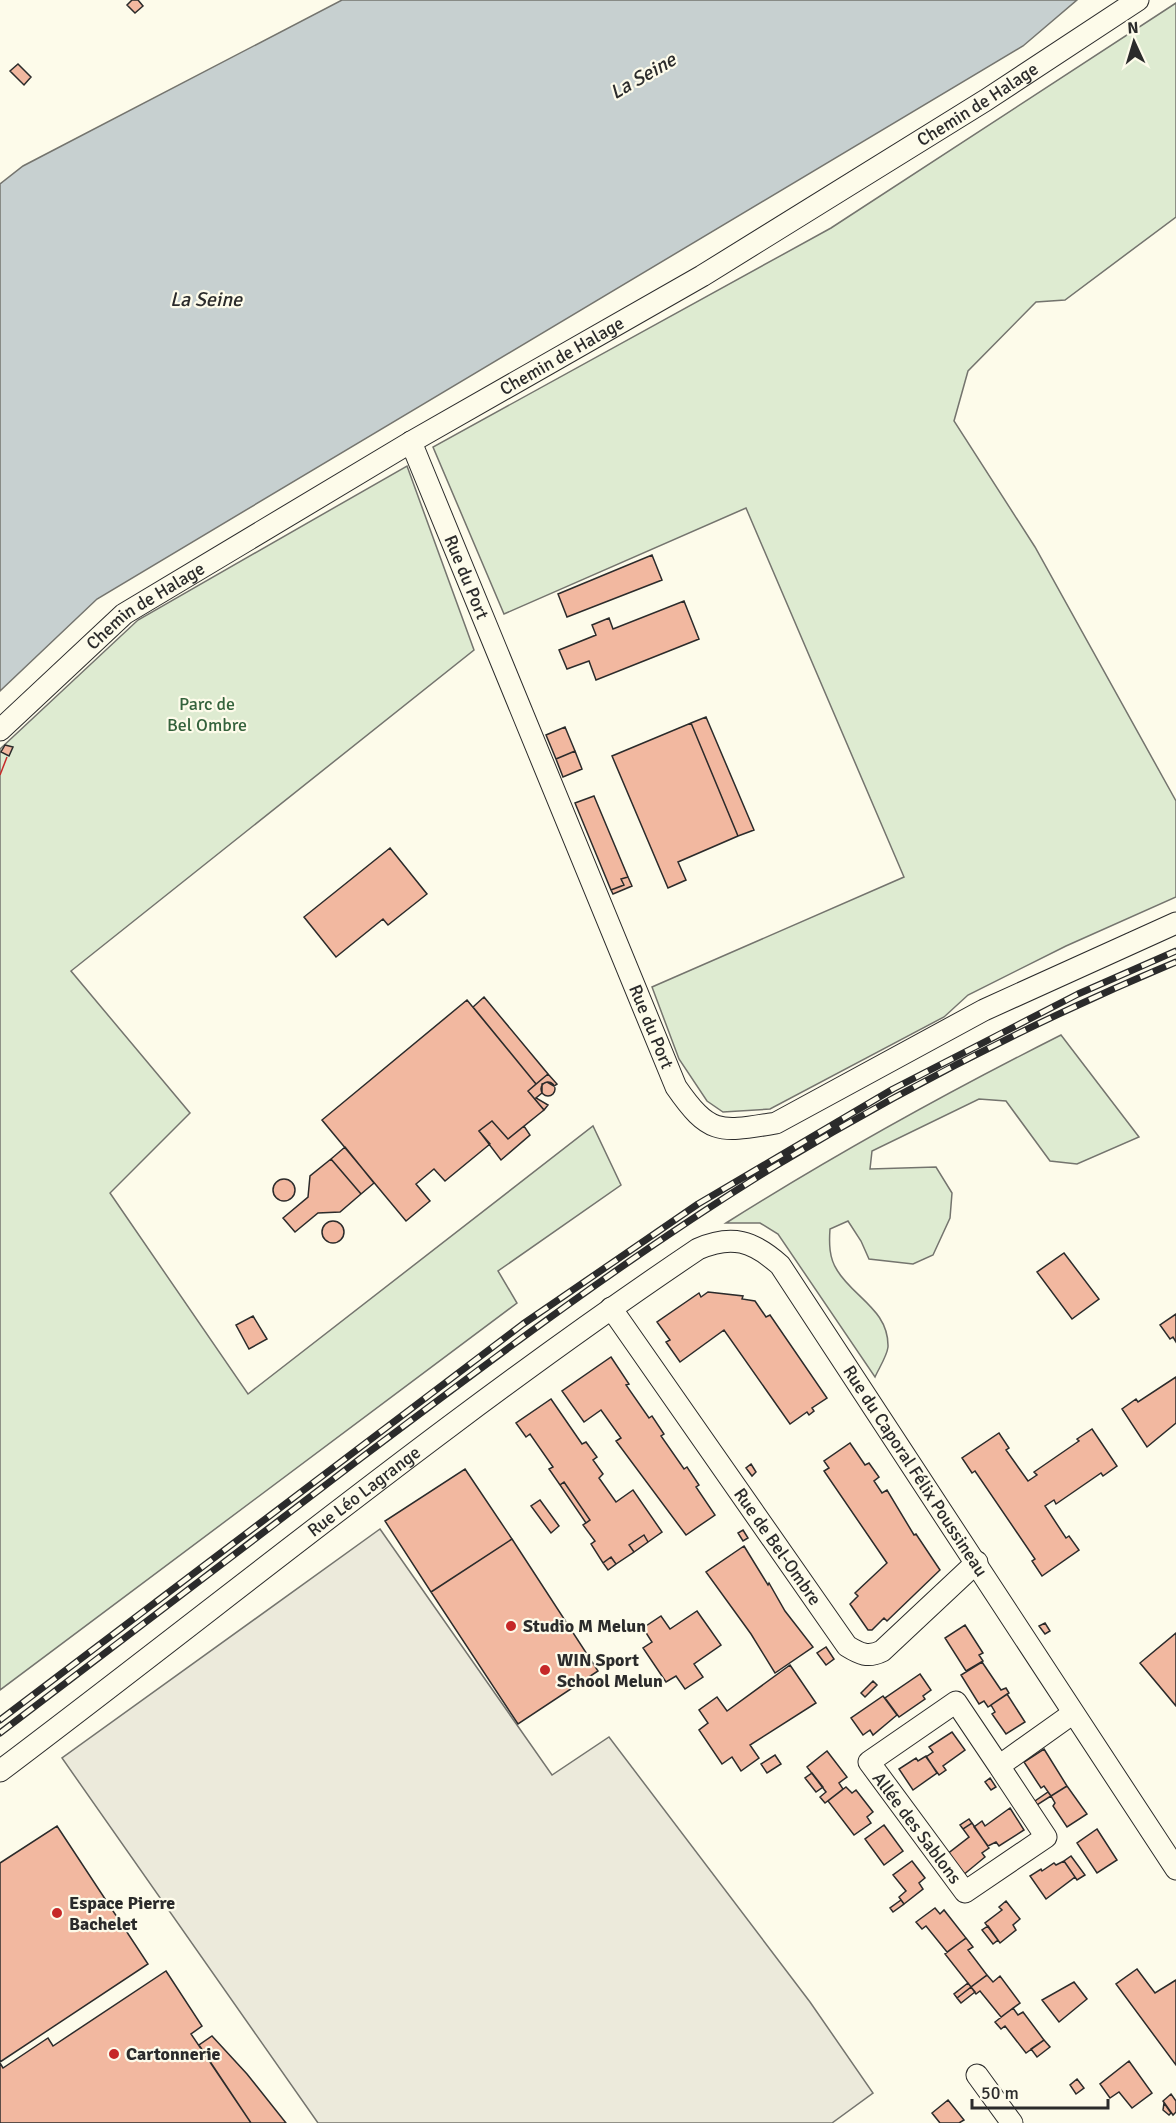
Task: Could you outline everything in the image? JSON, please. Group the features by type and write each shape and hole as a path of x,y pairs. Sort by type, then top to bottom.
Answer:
{"street":[{"name":"Chemin de Halage","path":"0,730 124,614 411,442 702,276 986,100 1138,0"},
{"name":"Rue du Port","path":"411,442 676,1087 696,1116 718,1128 746,1128 776,1123 984,1010 1107,952 1176,923"},
{"name":"Rue Léo Lagrange","path":"0,1771 476,1407 611,1308 698,1249 713,1243 743,1242"},
{"name":"Rue du Caporal Félix Poussineau","path":"743,1242 763,1250 780,1265 977,1562 1072,1714 1176,1869"},
{"name":"Rue de Bel-Ombre","path":"611,1308 847,1646 862,1655 873,1656 882,1651 977,1562"},
{"name":"Allée des Sablons","path":"956,1702 999,1766 1046,1837 965,1892 869,1762 956,1702"},
{"path":"999,1766 1072,1714"},
{"path":"976,2075 1012,2123"}],"green space":[{"path":"1176,3 1176,217 1065,300 1036,302 968,371 954,421 1035,547 1176,801 1176,897 1066,946 968,995 944,1017 770,1109 723,1112 707,1101 679,1059 652,987 904,877 746,508 504,614 433,447 831,228"},
{"name":"Parc de Bel Ombre","path":"407,466 474,650 71,971 190,1113 110,1193 248,1394 593,1126 621,1185 498,1271 517,1303 0,1690 0,749 138,620"},
{"path":"1061,1035 1139,1137 1077,1164 1050,1161 1006,1101 979,1099 872,1151 870,1169 936,1167 952,1193 950,1218 933,1255 913,1264 869,1259 848,1221 830,1229 830,1250 834,1265 844,1280 877,1313 887,1334 887,1351 875,1377 778,1234 760,1223 726,1223 891,1125"}],"shaded area":[{"path":"380,1529 552,1775 609,1737 810,2002 873,2093 832,2123 318,2123 62,1758"}],"water":[{"name":"La Seine","path":"342,0 1077,0 1023,46 97,599 0,691 0,184 23,166"}],"building":[{"path":"132,0 138,0 143,6 135,13 127,5"},
{"path":"18,64 31,77 24,85 10,71"},
{"path":"652,555 662,580 567,617 558,594"},
{"path":"684,601 699,639 596,680 589,661 567,669 559,650 596,635 592,625 609,618 613,629"},
{"path":"706,717 754,830 738,836 691,723"},
{"path":"691,723 738,836 678,862 686,880 668,888 612,756"},
{"path":"565,727 575,751 556,759 546,735"},
{"path":"5,745 13,747 9,756 1,752"},
{"path":"575,751 582,769 563,777 556,759"},
{"path":"594,796 628,877 621,879 624,885 611,890 575,803"},
{"path":"390,848 427,894 388,925 383,919 336,957 304,917"},
{"path":"628,877 632,886 613,894 611,890 624,885 621,879"},
{"path":"484,997 548,1074 536,1084 473,1007"},
{"path":"467,1000 536,1084 528,1091 544,1110 508,1139 492,1121 479,1131 490,1144 445,1181 434,1169 416,1184 430,1201 406,1221 322,1120"},
{"path":"548,1074 557,1084 554,1086 547,1082 542,1084 542,1093 536,1098 548,1105 544,1110 528,1091"},
{"path":"548,1082 553,1084 555,1089 553,1094 548,1096 543,1094 541,1089 543,1084"},
{"path":"492,1121 508,1139 524,1126 530,1135 501,1160 479,1131"},
{"path":"345,1147 374,1183 361,1194 331,1159"},
{"path":"331,1159 361,1194 340,1212 318,1213 295,1232 283,1218 308,1197 310,1176"},
{"path":"284,1179 292,1182 295,1190 292,1198 284,1201 276,1198 273,1190 276,1182"},
{"path":"333,1221 341,1224 344,1232 341,1240 333,1243 325,1240 322,1232 325,1224"},
{"path":"1064,1253 1099,1299 1072,1319 1037,1272"},
{"path":"708,1292 743,1296 742,1299 755,1301 766,1317 770,1315 827,1398 812,1408 814,1411 809,1415 807,1412 790,1424 724,1330 680,1362 666,1342 670,1340 657,1322 699,1293 701,1297"},
{"path":"1176,1314 1176,1342 1173,1337 1170,1339 1160,1325"},
{"path":"253,1316 267,1339 249,1349 236,1325"},
{"path":"611,1357 629,1384 626,1385 649,1418 652,1416 664,1434 661,1436 684,1469 687,1467 699,1485 696,1487 715,1515 686,1535 616,1441 621,1438 601,1410 584,1422 562,1391"},
{"path":"1176,1377 1176,1423 1147,1447 1122,1409 1136,1399 1138,1402"},
{"path":"551,1399 582,1444 586,1442 597,1457 593,1460 603,1474 599,1478 616,1502 633,1490 662,1532 648,1542 644,1535 629,1545 634,1552 616,1564 611,1557 603,1563 591,1544 595,1541 583,1525 590,1520 564,1482 560,1485 549,1469 553,1467 530,1434 526,1437 516,1423"},
{"path":"1092,1429 1117,1466 1103,1476 1101,1473 1056,1504 1054,1500 1045,1506 1066,1538 1069,1536 1079,1550 1042,1576 1032,1561 1035,1559 975,1471 972,1473 962,1458 999,1433 1009,1448 1006,1450 1028,1481 1037,1475 1034,1472 1079,1441 1077,1439"},
{"path":"850,1443 865,1465 869,1463 879,1477 874,1481 882,1493 887,1490 914,1535 916,1534 940,1570 887,1621 884,1618 872,1630 868,1630 850,1604 858,1596 855,1593 887,1563 824,1471 829,1468 824,1461"},
{"path":"751,1464 756,1472 752,1476 746,1468"},
{"path":"465,1469 512,1539 431,1592 385,1521"},
{"path":"564,1482 590,1520 586,1523 560,1485"},
{"path":"540,1500 559,1526 551,1533 531,1506"},
{"path":"743,1530 748,1538 743,1541 738,1533"},
{"path":"644,1535 648,1542 634,1552 629,1545"},
{"path":"512,1539 598,1671 518,1724 431,1592"},
{"path":"744,1546 785,1611 813,1647 775,1673 751,1634 706,1572"},
{"path":"611,1557 616,1564 608,1570 603,1563"},
{"path":"697,1611 721,1645 694,1664 703,1677 685,1689 676,1676 666,1682 643,1648 652,1642 643,1628 661,1616 670,1629"},
{"path":"1045,1623 1050,1631 1045,1634 1039,1626"},
{"path":"965,1625 983,1653 979,1655 983,1661 966,1671 945,1638"},
{"path":"1176,1633 1176,1706 1140,1663"},
{"path":"826,1647 834,1659 826,1665 817,1653"},
{"path":"982,1662 1001,1690 1006,1688 1009,1693 988,1707 984,1701 979,1704 961,1675"},
{"path":"790,1665 816,1703 750,1745 759,1758 741,1771 732,1757 722,1764 699,1730 708,1723 699,1710 717,1697 727,1711"},
{"path":"920,1674 931,1690 923,1696 925,1699 899,1717 885,1698"},
{"path":"873,1681 877,1685 865,1697 861,1693"},
{"path":"1007,1694 1025,1722 1006,1734 992,1714 995,1712 991,1705"},
{"path":"883,1696 897,1715 873,1735 870,1730 863,1735 851,1718"},
{"path":"952,1732 965,1750 943,1766 946,1770 939,1775 926,1757 933,1752 929,1747"},
{"path":"1044,1749 1067,1786 1051,1796 1044,1786 1041,1788 1024,1762"},
{"path":"827,1751 847,1777 839,1783 843,1789 825,1803 820,1797 826,1792 807,1767"},
{"path":"775,1755 781,1764 767,1773 761,1764"},
{"path":"926,1756 937,1773 913,1790 899,1769 916,1758 918,1761"},
{"path":"812,1773 823,1787 816,1792 805,1778"},
{"path":"990,1778 996,1787 991,1790 985,1782"},
{"path":"1067,1786 1087,1814 1067,1827 1053,1806 1055,1803 1051,1796"},
{"path":"846,1787 852,1793 856,1790 873,1812 867,1817 871,1823 854,1835 828,1801"},
{"path":"1048,1792 1051,1796 1037,1805 1035,1801"},
{"path":"1010,1808 1024,1830 999,1846 996,1842 988,1846 974,1827 982,1821 985,1826"},
{"path":"969,1819 972,1823 963,1829 960,1825"},
{"path":"972,1823 989,1848 982,1853 985,1857 962,1876 946,1855 969,1837 963,1829"},
{"path":"884,1825 903,1851 884,1865 865,1839"},
{"name":"Espace Pierre Bachelet","path":"57,1826 148,1964 0,2062 0,1863"},
{"path":"1097,1829 1117,1860 1097,1873 1077,1843"},
{"path":"1071,1856 1085,1875 1077,1880 1064,1861"},
{"path":"912,1861 925,1878 919,1883 923,1889 904,1904 899,1897 906,1891 893,1875"},
{"path":"1064,1861 1075,1877 1046,1899 1030,1876 1054,1863 1056,1865"},
{"path":"901,1900 904,1904 893,1912 890,1908"},
{"path":"1006,1901 1020,1919 1013,1925 1016,1930 1000,1943 985,1923 1002,1910 999,1907"},
{"path":"935,1908 940,1914 944,1910 966,1938 947,1952 926,1926 922,1929 916,1922"},
{"path":"988,1926 998,1940 993,1944 982,1930"},
{"path":"966,1938 973,1947 968,1950 987,1975 971,1987 945,1954"},
{"path":"1137,1969 1155,1993 1176,1980 1176,2065 1116,1984"},
{"name":"Cartonnerie","path":"166,1971 202,2026 191,2034 251,2123 0,2123 0,2063 3,2068 48,2038 53,2046"},
{"path":"987,1975 993,1982 1000,1976 1020,2003 1001,2017 980,1991 976,1994 971,1987"},
{"path":"1074,1982 1087,1999 1059,2022 1042,2000"},
{"path":"968,1983 971,1987 957,1998 954,1994"},
{"path":"971,1987 975,1992 961,2003 957,1998"},
{"path":"1013,2008 1018,2015 1023,2012 1044,2040 1026,2053 1005,2026 1001,2029 995,2022"},
{"path":"212,2036 247,2074 286,2123 251,2123 199,2045"},
{"path":"1044,2040 1050,2047 1037,2057 1031,2049"},
{"path":"1129,2061 1152,2093 1132,2108 1119,2092 1110,2098 1100,2084"},
{"path":"1077,2079 1084,2088 1076,2094 1070,2085"},
{"path":"1171,2094 1176,2101 1176,2112 1173,2115 1163,2101"},
{"path":"948,2100 964,2120 959,2123 940,2123 932,2113"},
{"path":"1164,2103 1171,2113 1169,2115 1163,2110"}],"railway":[{"path":"0,1720 523,1324 698,1204 893,1089 1078,994 1176,951"},
{"path":"0,1733 462,1382 666,1236 821,1139 970,1057 1176,962"}],"power":[{"path":"0,775 7,757"}],"place":[{"name":"Studio M Melun","path":"511,1626"},
{"name":"WIN Sport School Melun","path":"545,1670"},
{"name":"Espace Pierre Bachelet","path":"57,1913"},
{"name":"Cartonnerie","path":"114,2054"}]}
